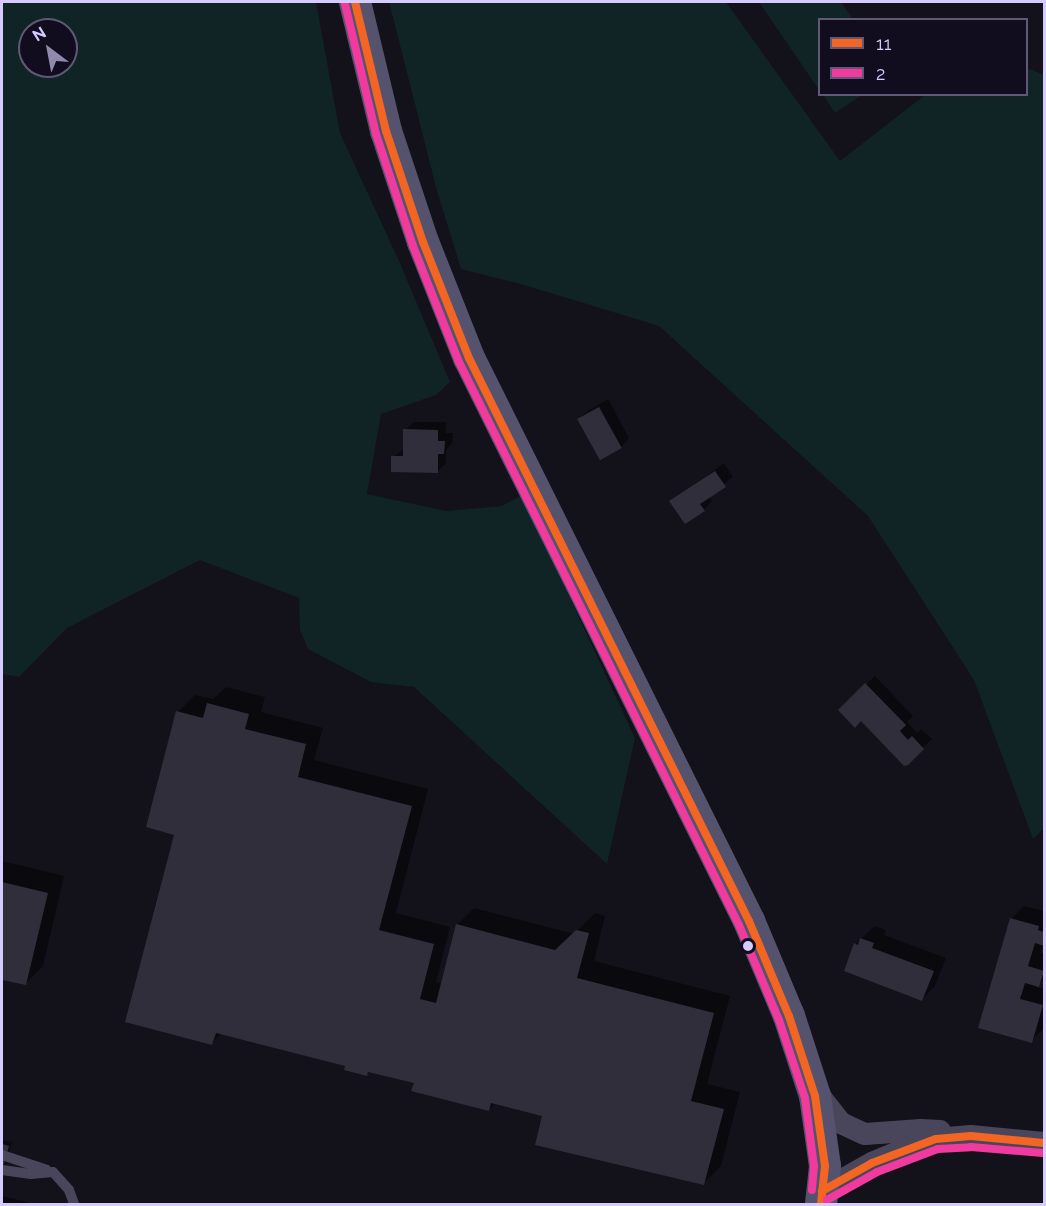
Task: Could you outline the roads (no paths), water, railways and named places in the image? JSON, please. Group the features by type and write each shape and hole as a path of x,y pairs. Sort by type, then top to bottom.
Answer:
{"street":[{"path":"355,2 386,131 423,242 469,358 749,921 789,1016 813,1088 825,1166 821,1198"},
{"path":"813,1088 841,1124 865,1134 921,1130 1044,1143"},
{"path":"821,1198 872,1163 908,1148 936,1139 971,1136"}],"lane":[{"path":"2,1155 53,1172 69,1190 74,1204"},
{"path":"2,1170 31,1174 53,1172"}]}
